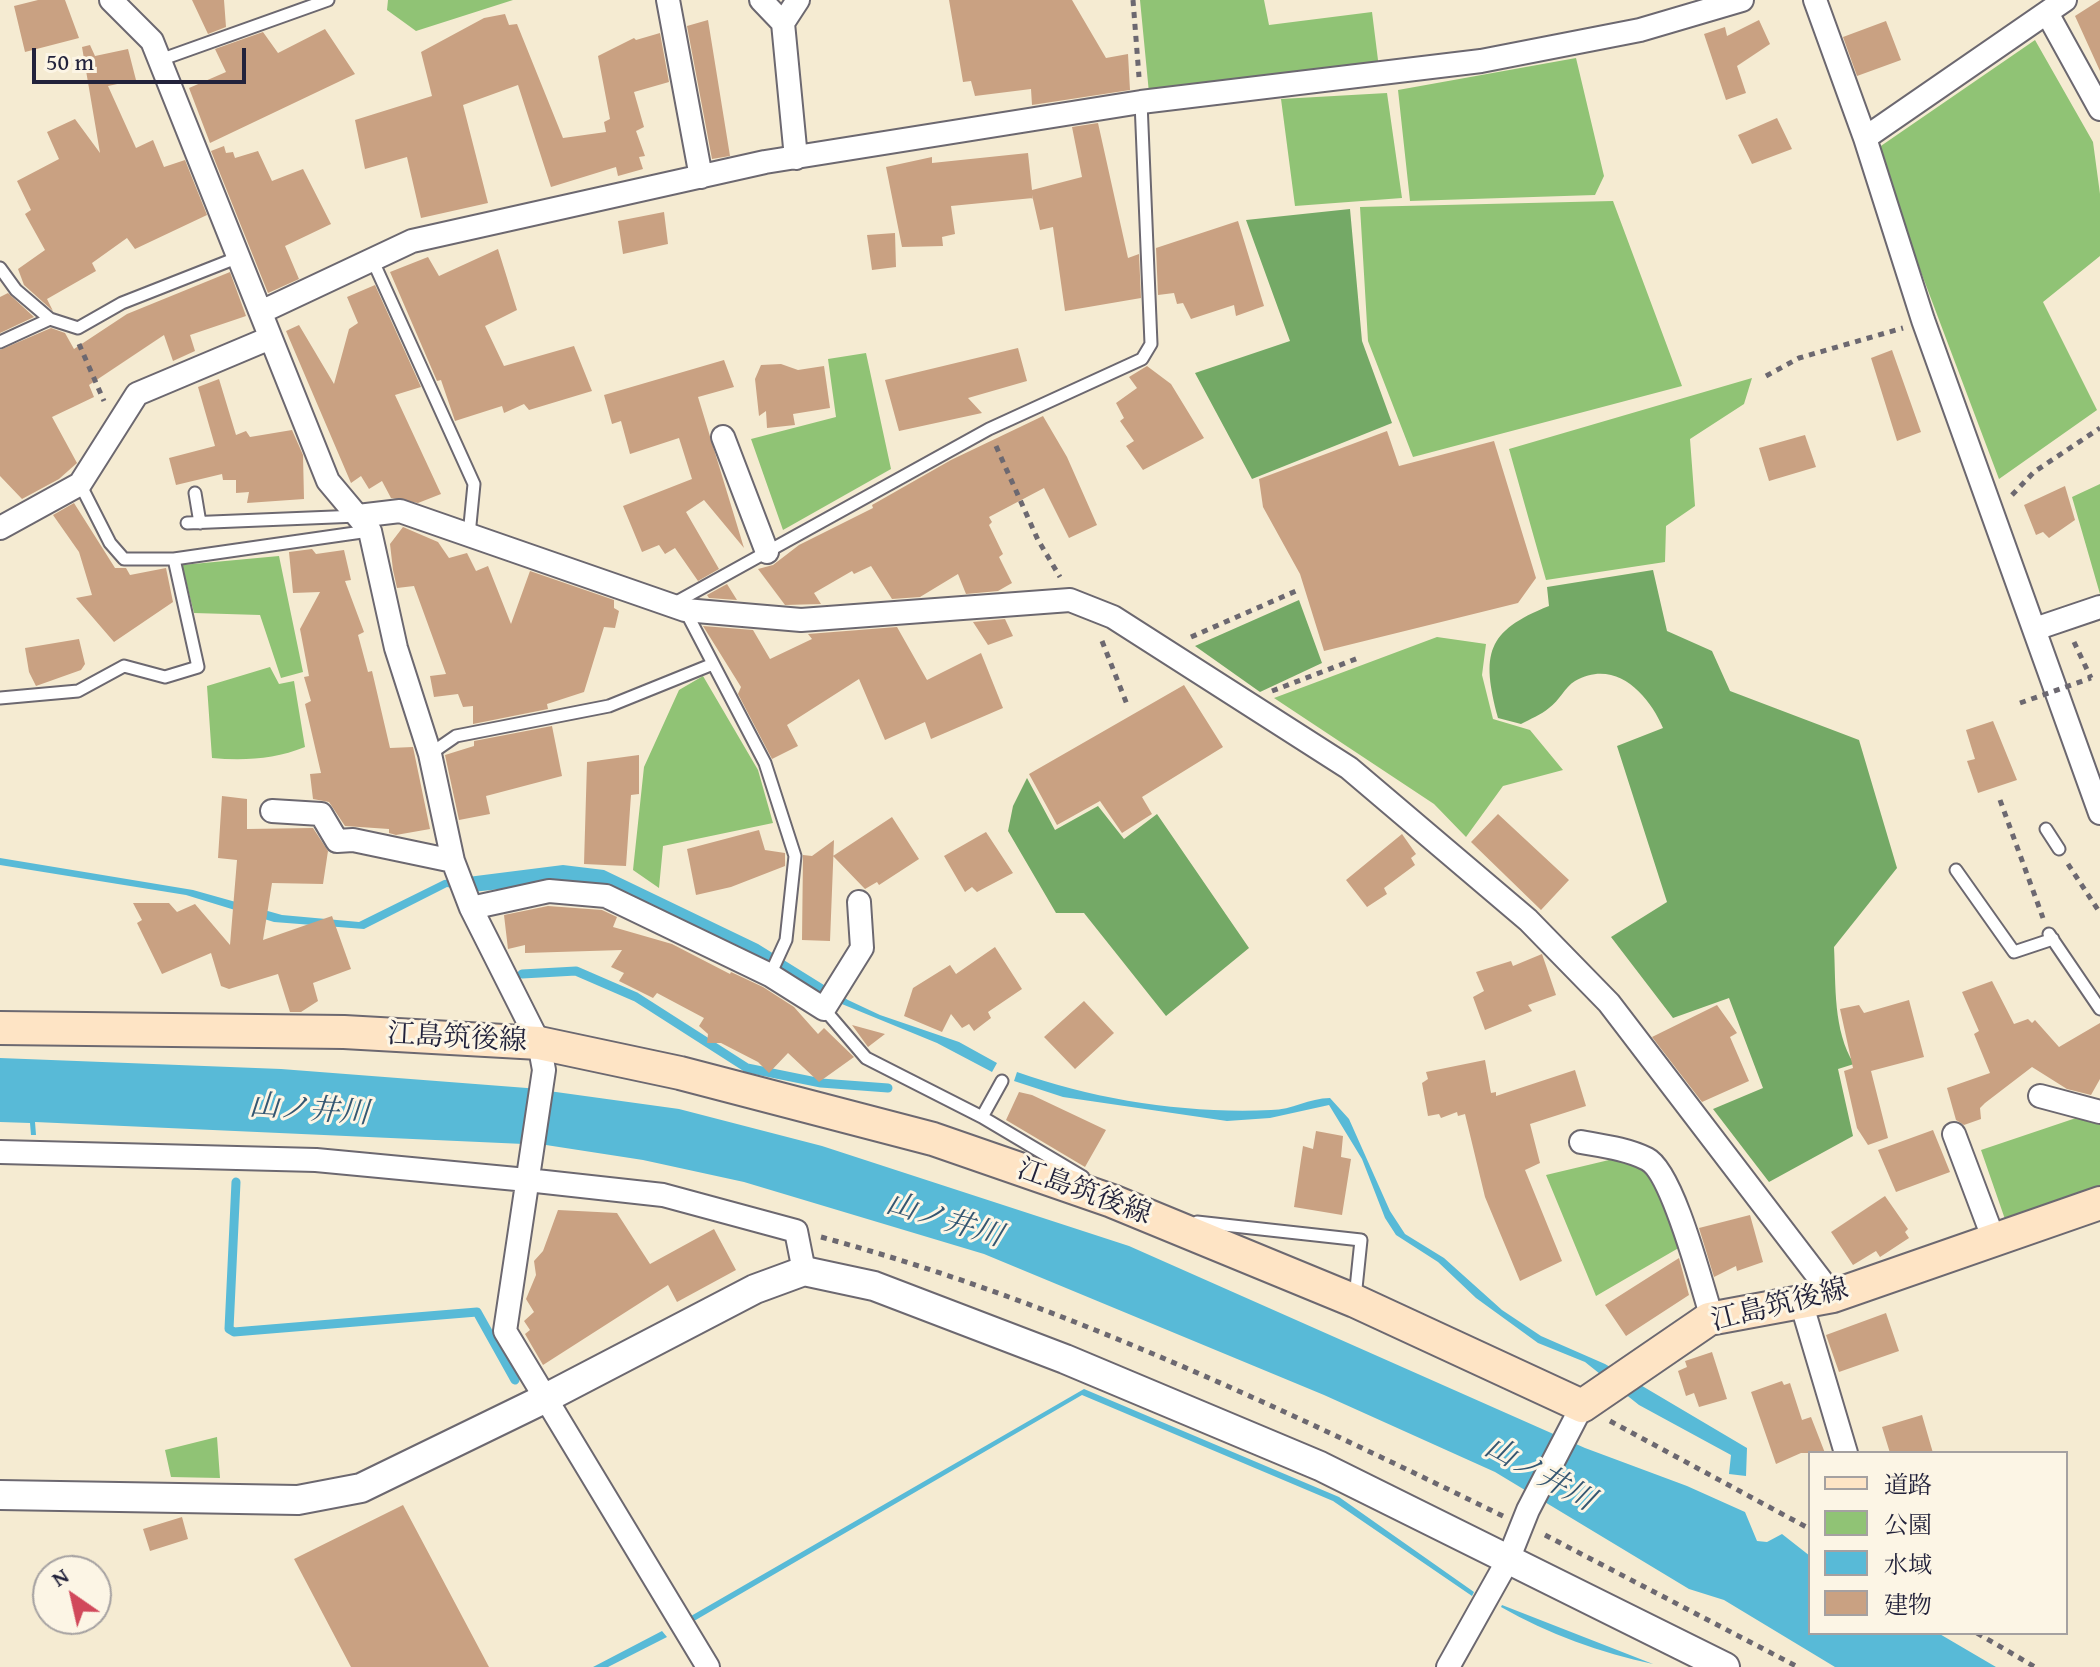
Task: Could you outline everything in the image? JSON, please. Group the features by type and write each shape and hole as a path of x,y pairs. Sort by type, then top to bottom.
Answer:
{"main road":[{"name":"江島筑後線","path":"0,1028 344,1032 680,1073 933,1139 1152,1217 1355,1301 1575,1418 1712,1318 1833,1296 2100,1203"}],"street":[{"path":"111,0 152,41 328,481 364,524 396,648 430,754 453,861 471,908 542,1056 531,1157 505,1331 708,1667"},
{"path":"668,0 701,177"},
{"path":"761,0 783,23 796,158"},
{"path":"783,23 798,0"},
{"path":"261,312 412,241 701,177 796,158 1141,102 1481,61 1640,30 1742,0"},
{"path":"1815,0 1865,138 1923,320 2100,813"},
{"path":"1865,138 2056,6 2100,109"},
{"path":"0,528 80,484 137,394 270,338"},
{"path":"723,437 767,552"},
{"path":"364,524 400,511 678,608 801,620 1070,600 1091,608 1166,648 1349,768 1468,866 1609,1003 1833,1296"},
{"path":"2035,629 2100,607"},
{"path":"272,811 321,814 337,841 353,840 453,861"},
{"path":"471,908 549,891 606,896 770,975 824,1009 862,948 859,902"},
{"path":"2040,1096 2100,1112"},
{"path":"1954,1134 1994,1240"},
{"path":"1581,1142 1611,1147 1648,1159 1657,1166 1671,1192 1712,1318"},
{"path":"0,1152 316,1160 663,1195 796,1231 804,1271"},
{"path":"0,1495 298,1500 361,1488 544,1399 755,1289 804,1271 874,1286 1065,1359 1320,1466 1725,1667"},
{"path":"1801,1302 1845,1451"},
{"path":"1448,1667 1508,1560 1525,1518 1575,1418"}],"lane":[{"path":"160,60 328,0"},
{"path":"770,975 786,940 795,856 765,763 713,664 678,608 767,552 989,429 1142,359 1151,344 1141,102"},
{"path":"0,268 16,290 50,319 78,328 122,303 239,257"},
{"path":"372,259 474,484 469,535"},
{"path":"0,342 50,319"},
{"path":"80,484 110,543 124,559 174,559 364,524"},
{"path":"195,493 194,523 364,524"},
{"path":"0,698 78,691 124,666 165,677 198,667 174,559"},
{"path":"430,754 456,736 609,706 713,664"},
{"path":"2046,829 2059,849"},
{"path":"1956,870 2014,952 2051,936 2100,1009"},
{"path":"824,1009 866,1058 982,1117 1152,1217 1361,1240 1355,1301"},
{"path":"982,1117 1002,1081"}],"path":[{"path":"1133,0 1141,102"},
{"path":"1766,376 1799,358 1853,340 1880,337 1923,320"},
{"path":"72,326 115,428"},
{"path":"1993,514 2034,472 2100,428"},
{"path":"989,429 1038,540 1062,580 1091,608 1128,707"},
{"path":"1166,648 1296,591"},
{"path":"2020,703 2091,678 2064,619"},
{"path":"1250,703 1271,691 1361,657"},
{"path":"2000,800 2051,936"},
{"path":"2059,849 2100,913"},
{"path":"796,1231 888,1255 1048,1312 1326,1429 1525,1518 1798,1667"},
{"path":"1575,1418 1808,1528"},
{"path":"1980,1635 2035,1667"}],"green space":[{"path":"388,0 513,0 416,31 387,10"},
{"path":"1140,0 1264,0 1269,25 1372,12 1379,68 1149,93"},
{"path":"2035,40 2093,142 2100,194 2100,256 2043,302 2097,410 1999,479 1875,150"},
{"path":"1576,58 1604,176 1595,195 1410,201 1398,90"},
{"path":"1387,93 1402,198 1295,206 1281,99"},
{"path":"1613,201 1682,386 1413,457 1368,341 1360,207"},
{"path":"1350,209 1362,341 1392,423 1252,479 1195,373 1290,341 1246,220"},
{"path":"866,353 891,469 783,530 751,439 836,417 828,359"},
{"path":"1752,378 1744,404 1690,439 1695,506 1666,526 1665,562 1546,580 1509,449"},
{"path":"2100,484 2100,594 2072,497"},
{"path":"279,556 303,672 281,678 260,615 194,613 182,565"},
{"path":"1653,570 1667,631 1712,651 1730,691 1859,740 1897,868 1834,947 1839,1022 1854,1064 1838,1069 1853,1136 1769,1182 1713,1109 1763,1088 1729,998 1673,1018 1611,937 1667,902 1617,746 1663,728 1657,716 1629,684 1604,674 1575,681 1549,708 1521,724 1498,718 1493,696 1490,661 1494,647 1512,625 1549,606 1547,587"},
{"path":"1299,600 1322,663 1260,692 1195,646"},
{"path":"1437,637 1486,644 1482,675 1493,719 1530,730 1563,770 1503,786 1466,837 1434,804 1274,698"},
{"path":"270,667 279,684 294,681 305,747 260,758 212,758 207,686"},
{"path":"703,676 758,770 773,823 663,846 659,888 633,870 644,767 679,690"},
{"path":"1027,778 1055,830 1098,806 1124,839 1157,814 1249,948 1166,1016 1084,913 1056,913 1008,831 1013,806"},
{"path":"2076,1118 2100,1124 2100,1192 2007,1225 1981,1150"},
{"path":"1609,1160 1635,1162 1654,1177 1671,1211 1682,1246 1596,1296 1546,1175"},
{"path":"217,1437 220,1478 171,1477 165,1450"}],"water":[{"path":"0,858 193,890 282,915 359,922 444,880 563,865 604,870 758,944 848,1000 880,1015 959,1042 997,1063 992,1072 937,1043 549,884 472,892 447,887 364,929 274,922 186,895 0,865"},
{"name":"山ノ井川","path":"0,1058 281,1069 527,1088 679,1109 822,1146 1129,1246 1585,1448 1687,1486 1745,1512 1757,1541 1767,1542 1782,1534 1808,1554 1808,1635 1941,1635 1996,1667 1835,1667 1724,1600 1689,1589 1495,1472 1324,1395 984,1254 744,1182 643,1160 546,1145 35,1122 36,1135 31,1135 30,1123 0,1122"},
{"path":"1017,1072 1110,1097 1207,1110 1271,1110 1330,1098 1349,1119 1390,1211 1405,1234 1444,1258 1502,1310 1541,1336 1605,1364 1747,1448 1746,1476 1729,1474 1731,1455 1639,1405 1585,1362 1538,1343 1476,1298 1438,1262 1396,1235 1385,1218 1362,1159 1329,1105 1270,1118 1227,1121 1063,1097 1014,1081"},
{"path":"1084,1389 1339,1497 1474,1592 1472,1596 1333,1501 1082,1395 694,1621 691,1616"},
{"path":"1502,1605 1653,1664 1575,1642 1519,1617"},
{"path":"662,1631 667,1637 608,1667 593,1667"}],"building":[{"path":"38,0 65,0 79,38 25,52 14,6"},
{"path":"192,0 224,0 226,27 208,34"},
{"path":"949,0 1072,0 1106,58 1128,54 1130,90 1032,105 1031,89 975,96 971,81 963,82"},
{"path":"2100,0 2100,71 2075,16"},
{"path":"505,14 509,25 517,24 563,138 606,132 604,122 610,119 598,56 634,38 660,33 669,82 634,92 644,127 636,131 645,156 639,157 643,169 618,176 616,167 551,187 518,85 463,105 488,203 421,218 407,157 365,169 355,120 432,96 421,52 484,18"},
{"path":"708,20 730,156 712,159 687,26"},
{"path":"1759,20 1770,44 1737,66 1746,93 1726,100 1704,34 1725,27 1727,36"},
{"path":"1886,21 1901,60 1857,76 1843,37"},
{"path":"325,29 355,74 210,143 189,88 226,72 215,49 263,32 278,53"},
{"path":"90,45 95,56 128,49 136,80 108,86 136,148 153,140 164,167 185,160 207,215 135,249 127,238 92,263 96,271 47,299 53,311 24,285 18,269 45,250 25,214 31,210 17,181 59,159 47,132 75,119 100,153 82,47"},
{"path":"1777,118 1792,149 1752,164 1738,135"},
{"path":"1098,123 1128,258 1139,254 1141,298 1065,311 1053,227 1040,230 1033,198 951,206 955,234 942,237 943,246 902,247 886,167 932,157 932,163 1028,153 1032,190 1082,177 1072,127"},
{"path":"224,146 226,153 233,152 235,158 258,151 272,181 303,169 331,224 285,246 299,279 268,293 211,151"},
{"path":"664,212 668,244 623,254 618,221"},
{"path":"1238,221 1264,306 1236,316 1234,305 1191,319 1183,303 1177,304 1174,293 1158,295 1156,248"},
{"path":"895,233 896,267 872,270 867,235"},
{"path":"498,249 517,310 485,326 504,366 574,346 592,391 529,410 524,404 504,413 502,406 455,421 441,380 437,381 390,272 428,257 439,276"},
{"path":"230,272 246,316 190,335 195,351 173,361 164,335 89,385 94,397 52,417 77,463 59,479 22,499 0,476 0,350 51,328 65,333 74,349 127,314"},
{"path":"375,285 421,387 395,395 441,494 418,503 391,498 382,481 369,489 361,476 351,483 286,331 299,325 334,384 349,329 358,323 347,297"},
{"path":"8,293 34,317 0,333 0,297"},
{"path":"1018,348 1027,381 968,398 982,413 899,431 885,380"},
{"path":"1892,350 1921,432 1897,441 1871,358"},
{"path":"724,360 734,387 698,397 744,548 704,500 686,512 719,569 698,581 675,548 665,554 659,545 642,552 623,506 692,479 679,438 630,454 621,421 612,424 604,395"},
{"path":"781,364 798,370 824,366 830,408 793,414 795,425 767,428 766,411 759,416 755,379 761,365"},
{"path":"1147,366 1171,384 1204,438 1143,470 1126,446 1134,441 1120,421 1124,418 1116,403 1137,388 1129,377"},
{"path":"219,379 236,435 246,431 250,437 292,430 303,455 304,499 247,503 249,492 236,493 236,480 223,480 222,474 176,485 169,458 215,446 198,387"},
{"path":"1043,416 1067,457 1097,525 1069,538 1044,488 989,517 992,522 989,525 1003,554 999,557 1012,583 998,591 966,594 958,574 920,597 892,599 871,566 854,574 852,571 814,593 821,604 785,605 758,569 773,565 799,545 873,508 872,505 951,460"},
{"path":"1387,431 1399,466 1494,441 1536,578 1518,603 1324,651 1300,574 1263,507 1259,479"},
{"path":"1805,435 1816,467 1769,481 1759,448"},
{"path":"2065,486 2075,520 2049,538 2043,532 2036,535 2024,505"},
{"path":"74,503 115,568 126,568 130,575 166,568 173,602 114,642 76,598 92,595 79,552 53,515"},
{"path":"403,527 438,542 449,558 467,553 476,571 488,566 511,624 530,571 614,600 614,608 619,611 615,628 604,627 584,692 547,704 548,709 473,724 473,706 463,707 458,694 434,697 430,676 446,674 414,586 397,588 393,570 390,544"},
{"path":"312,549 316,554 344,550 351,580 345,581 364,632 358,635 368,672 372,671 390,748 413,747 430,829 396,835 389,833 389,829 345,826 329,802 313,799 310,774 321,773 305,704 311,701 304,677 309,676 300,629 320,592 293,593 289,552"},
{"path":"727,584 737,600 709,598 707,595"},
{"path":"1005,619 1013,636 988,645 973,622"},
{"path":"703,626 753,630 770,659 812,639 808,634 897,627 927,680 981,653 1003,708 931,739 925,722 885,740 859,679 787,725 798,746 772,759 738,694 741,687"},
{"path":"79,639 85,664 81,670 36,686 29,672 25,648"},
{"path":"1184,685 1223,747 1142,797 1152,814 1122,833 1100,801 1057,825 1029,774"},
{"path":"1993,721 2017,780 1978,793 1967,761 1975,759 1966,730"},
{"path":"552,726 562,776 486,796 490,814 459,820 445,755 474,746 474,741"},
{"path":"639,755 639,794 631,795 626,866 584,864 587,762"},
{"path":"222,796 247,799 247,829 313,828 328,851 323,884 272,883 263,940 332,916 351,969 313,983 318,1001 301,1012 290,1012 278,974 229,989 221,986 211,953 162,974 137,923 142,920 133,903 169,903 177,912 195,904 230,945 237,860 218,858"},
{"path":"1498,814 1569,880 1541,910 1471,842"},
{"path":"892,817 919,859 879,885 877,882 865,889 833,856"},
{"path":"759,830 765,850 785,853 785,866 731,887 696,895 687,849"},
{"path":"986,832 1013,873 977,892 972,887 965,892 944,856"},
{"path":"1402,834 1416,854 1411,858 1415,865 1384,888 1387,894 1367,907 1346,880"},
{"path":"834,840 830,941 802,940 803,855 812,856"},
{"path":"548,906 602,910 617,917 613,927 672,944 763,987 794,1007 818,1034 824,1028 854,1057 819,1082 788,1053 769,1073 758,1062 721,1043 707,1043 708,1034 699,1026 704,1018 657,993 653,998 619,981 624,973 611,967 622,950 525,953 525,945 508,949 504,915"},
{"path":"995,947 1022,989 988,1012 991,1018 974,1031 969,1024 962,1028 951,1014 942,1032 904,1016 913,988 950,965 956,974"},
{"path":"1542,954 1556,995 1528,1005 1532,1011 1485,1030 1473,997 1484,991 1476,972 1511,961 1513,966"},
{"path":"1992,981 2014,1024 2035,1020 2059,1047 2100,1023 2100,1079 2091,1095 2067,1089 2032,1067 1980,1108 1981,1119 1964,1125 1956,1120 1947,1088 1990,1073 1974,1034 1979,1031 1962,992"},
{"path":"1909,1000 1924,1057 1871,1071 1888,1138 1868,1145 1857,1128 1844,1071 1853,1068 1840,1009 1859,1005 1864,1013"},
{"path":"1084,1001 1114,1033 1075,1069 1044,1037"},
{"path":"1717,1005 1737,1033 1730,1037 1749,1081 1702,1102 1652,1037"},
{"path":"852,1025 885,1034 868,1047"},
{"path":"1485,1060 1491,1093 1496,1092 1496,1096 1575,1070 1586,1106 1530,1124 1540,1163 1525,1170 1562,1261 1520,1281 1485,1197 1465,1114 1458,1116 1457,1112 1441,1118 1439,1114 1428,1116 1422,1083 1428,1079 1426,1072"},
{"path":"1019,1092 1032,1095 1106,1130 1085,1167 1006,1120"},
{"path":"1933,1130 1950,1172 1896,1192 1878,1150"},
{"path":"1316,1131 1343,1136 1341,1157 1351,1159 1342,1215 1294,1207 1303,1146 1313,1149"},
{"path":"1885,1196 1908,1229 1905,1232 1909,1238 1880,1257 1876,1251 1853,1265 1831,1232"},
{"path":"558,1210 617,1213 650,1264 714,1229 736,1270 677,1302 668,1285 543,1365 525,1334 530,1330 524,1321 534,1312 526,1299 536,1275 534,1261 543,1251"},
{"path":"1750,1215 1763,1262 1737,1271 1736,1266 1714,1277 1699,1228"},
{"path":"1679,1258 1689,1295 1626,1336 1605,1305"},
{"path":"1886,1313 1899,1351 1839,1372 1826,1335"},
{"path":"1712,1352 1727,1399 1699,1407 1694,1393 1686,1396 1678,1371 1687,1367 1685,1361"},
{"path":"1782,1381 1784,1385 1790,1383 1802,1420 1811,1417 1824,1451 1808,1451 1776,1464 1751,1392"},
{"path":"1922,1415 1932,1451 1889,1451 1882,1427"},
{"path":"403,1505 489,1667 351,1667 294,1559"},
{"path":"182,1517 188,1539 150,1551 143,1529"}],"waterway":[{"path":"522,974 576,971 636,997 747,1068 821,1083 888,1088"},
{"path":"236,1182 229,1329 234,1332 477,1312 515,1380"}]}
